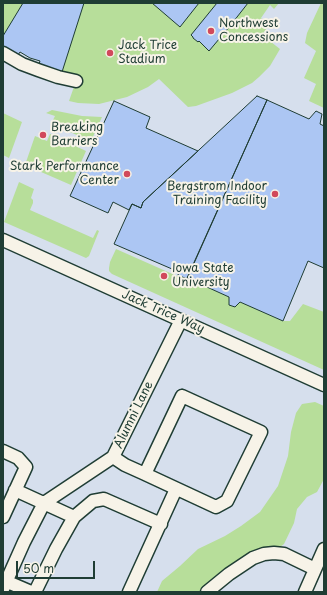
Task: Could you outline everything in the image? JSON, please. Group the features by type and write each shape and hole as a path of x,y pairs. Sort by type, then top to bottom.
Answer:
{"street":[{"path":"3,53 22,64 58,77 76,81"},
{"name":"Jack Trice Way","path":"3,240 324,385"},
{"name":"Alumni Lane","path":"4,584 44,503 113,457 181,320"},
{"path":"113,457 125,465 216,507 227,501 261,432 182,396 145,474"},
{"path":"3,451 18,458 26,467 3,517"},
{"path":"130,592 176,489"},
{"path":"15,490 74,517"},
{"path":"35,592 56,549 74,517 93,501 104,499 161,524"},
{"path":"304,592 324,549"},
{"path":"207,592 229,574 254,558 264,554 284,554 315,568"},
{"path":"4,584 30,592"}],"shaded area":[{"name":"Iowa State University","path":"3,3 324,3 324,549 305,592 3,592"}],"green space":[{"name":"Jack Trice Stadium","path":"3,3 279,3 274,9 270,5 261,18 269,25 262,35 280,49 270,66 252,83 232,93 196,106 188,107 159,79 148,87 127,97 99,104 78,103 69,101 76,81 62,72 39,64 40,61 3,46"},
{"path":"321,3 324,3 324,108 309,101 316,84 304,78 316,51 305,43 307,33"},
{"path":"52,110 82,116 102,117 91,141 51,124 55,116 46,113"},
{"path":"3,113 22,122 9,158 3,155"},
{"path":"50,134 86,151 71,185 25,165 35,136 47,141"},
{"path":"19,182 34,189 31,198 33,203 30,210 93,238 97,230 99,231 89,256 86,258 4,222"},
{"path":"116,249 229,297 229,305 234,307 240,302 283,321 290,321 303,304 324,312 324,370 112,274 109,271 109,268"},
{"path":"315,402 324,406 324,479 317,492 307,497 297,509 294,523 284,544 233,567 199,592 157,592 162,581 198,549 225,536 260,512 278,486 288,456 291,432 296,413 302,404"}],"building":[{"path":"23,3 84,3 62,72 39,64 40,61 30,58 20,52 18,55 3,46 3,36"},
{"name":"Jack Trice Stadium","path":"152,3 199,3 180,27"},
{"name":"Northwest Concessions","path":"217,3 248,3 209,51 191,35"},
{"path":"257,96 267,100 187,279 178,275 179,272 114,244 132,204 141,208 143,202"},
{"name":"Bergstrom Indoor Training Facility","path":"267,100 309,119 316,111 322,114 320,124 324,126 324,268 308,261 283,321 240,302 235,307 229,305 229,297 187,278"},
{"name":"Stark Performance Center","path":"114,101 150,117 146,128 198,151 143,202 141,208 132,204 129,210 113,202 108,213 70,196"}],"place":[{"name":"Northwest Concessions","path":"211,31"},
{"name":"Jack Trice Stadium","path":"110,53"},
{"name":"Breaking Barriers","path":"43,135"},
{"name":"Stark Performance Center","path":"127,174"},
{"name":"Bergstrom Indoor Training Facility","path":"275,194"},
{"name":"Iowa State University","path":"164,276"}]}
